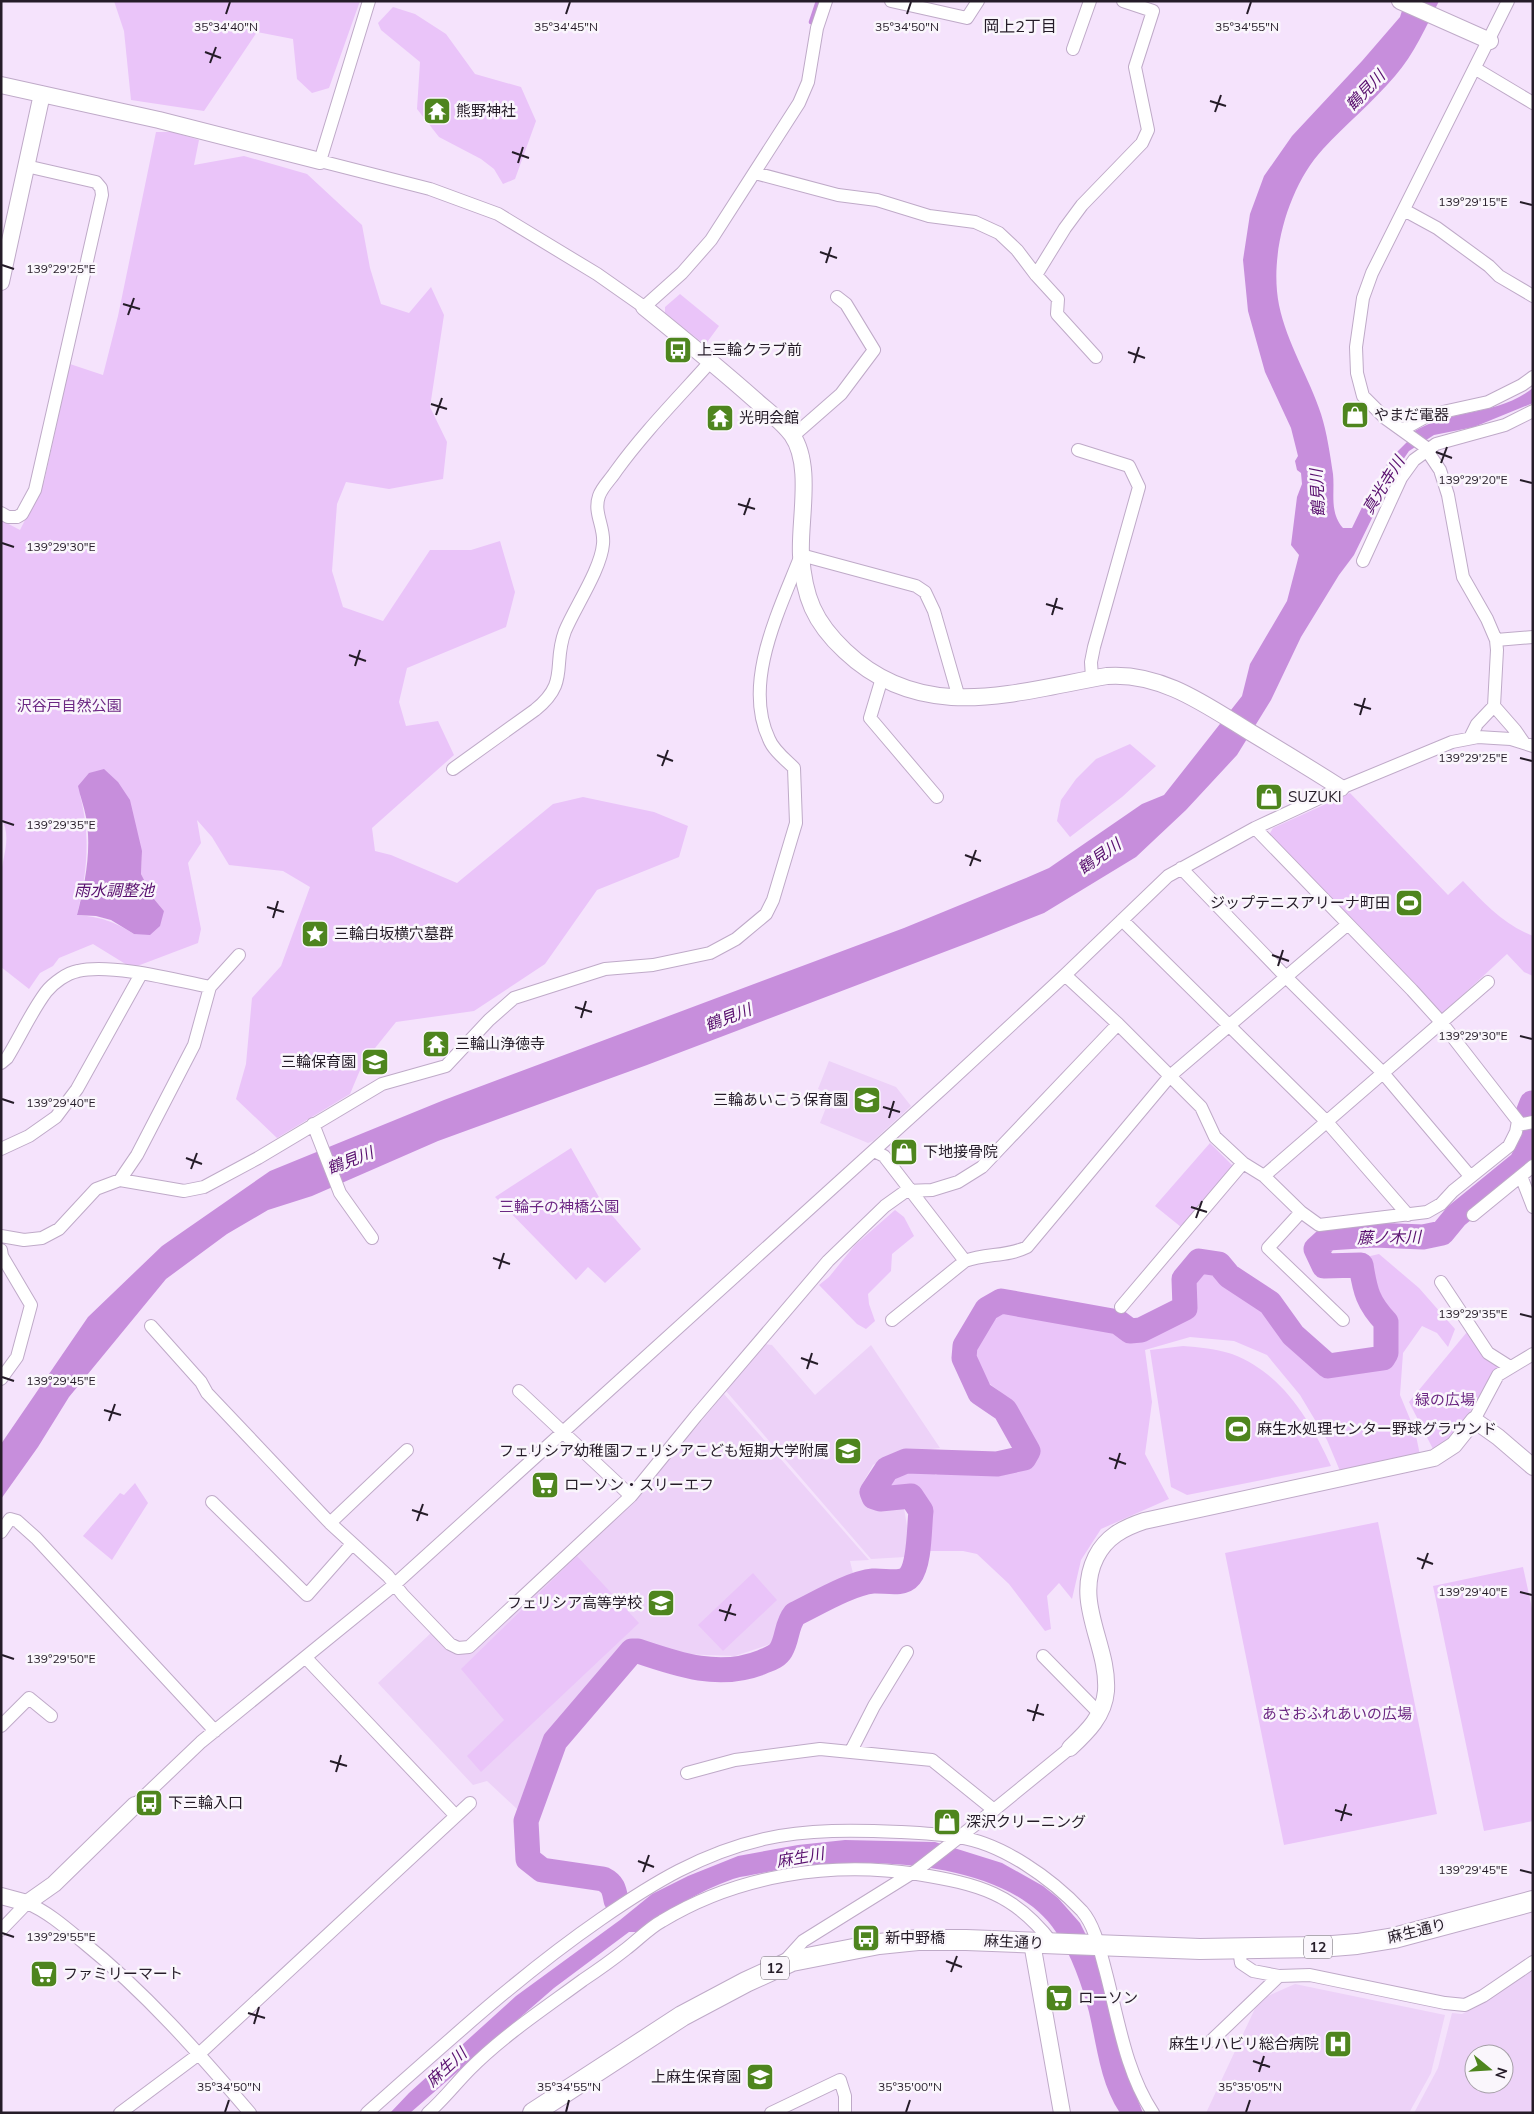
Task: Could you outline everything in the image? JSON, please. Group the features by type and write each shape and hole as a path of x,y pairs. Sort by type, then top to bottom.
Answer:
{"main road":[{"name":"麻生通り","path":"533,2113 682,2016 782,1965 835,1952 918,1940 1239,1949 1320,1947 1394,1938 1533,1901"}],"street":[{"path":"320,161 369,1"},
{"path":"644,308 695,259 711,240 804,94 808,82 817,28 826,1"},
{"path":"891,1 966,18 978,1"},
{"path":"1073,49 1090,1"},
{"path":"1036,275 1065,228 1082,205 1142,143 1148,130 1135,67 1153,11 1122,1"},
{"path":"1400,1 1490,41"},
{"path":"1470,738 1477,724 1494,706 1496,640 1491,626 1463,577 1448,495 1440,470 1426,448 1369,404 1363,396 1357,373 1356,347 1362,298 1392,230 1476,69 1508,1"},
{"path":"1476,69 1533,103"},
{"path":"1,85 159,120 430,189 498,214 597,274 644,308 711,361 793,436 800,455 803,477 801,555 807,590 815,617 844,650 870,671 892,684 916,692 959,698 983,698 1118,675 1159,682 1189,695 1341,788"},
{"path":"1,282 42,94"},
{"path":"1,513 8,517 17,517 22,514 34,490 102,195 101,188 96,182 26,166"},
{"path":"755,173 838,195 877,200 929,216 975,222 999,233 1017,250 1058,299 1057,314 1096,357"},
{"path":"1404,210 1437,228 1489,266 1499,276 1533,296"},
{"path":"793,436 841,394 874,350 846,304 836,297"},
{"path":"453,769 535,710 546,701 554,690 559,677 560,646 598,561 603,545 603,532 596,505 600,494 624,459 711,361"},
{"path":"1404,432 1429,415 1488,402 1522,386 1533,377"},
{"path":"1363,561 1406,468 1426,448 1505,425 1533,412"},
{"path":"1078,450 1129,466 1139,486 1094,647 1091,662 1092,678"},
{"path":"801,555 916,586 925,592 934,611 959,698"},
{"path":"1,1379 17,1357 31,1305 2,1256 2,1243 42,1238 59,1229 96,1189 120,1180 184,1192 204,1187 258,1158 382,1084 446,1066 489,1020 514,998 605,969 653,965 710,953 736,939 766,914 773,900 796,823 794,768 769,742 760,708 759,683 764,654 801,555"},
{"path":"1496,640 1533,637"},
{"path":"882,678 870,718 937,797"},
{"path":"1494,706 1528,745"},
{"path":"1,1930 27,1903 54,1884 215,1731 394,1584 563,1433 874,1151 1065,975 1168,876 1255,828 1421,753 1470,738 1511,739 1528,745"},
{"path":"1065,975 1118,1024 1201,1108 1215,1137 1243,1163 1264,1176 1301,1212 1319,1225 1428,1212 1441,1204 1470,1176 1508,1146 1524,1124 1518,1120 1441,1022 1412,990 1255,828"},
{"path":"1181,868 1383,1074 1470,1176"},
{"path":"1122,920 1327,1122 1408,1215"},
{"path":"892,1320 966,1261 973,1258 1014,1253 1027,1246 1170,1076 1348,924"},
{"path":"120,1180 137,1155 194,1045 210,987 239,955"},
{"path":"1,1062 7,1058 47,991 61,979 76,971 96,968 210,987"},
{"path":"1,1149 29,1136 56,1117 77,1089 141,974"},
{"path":"1264,1176 1488,982"},
{"path":"151,1326 201,1382 207,1393 330,1524 388,1576 450,1644 458,1648 469,1647 631,1496 713,1395 828,1261 885,1206 906,1191 932,1190 958,1182 982,1167 1118,1024"},
{"path":"313,1124 340,1193 372,1238"},
{"path":"874,1151 884,1156 966,1261"},
{"path":"1121,1307 1243,1163"},
{"path":"1473,1215 1533,1166"},
{"path":"1521,1176 1533,1207"},
{"path":"1301,1212 1268,1248 1343,1320"},
{"path":"1441,1282 1488,1352 1510,1367"},
{"path":"782,1965 803,1941 914,1872 955,1841 1070,1748 1090,1728 1099,1713 1106,1691 1105,1677 1088,1597 1088,1580 1098,1553 1116,1533 1144,1522 1434,1458 1454,1445 1474,1420 1498,1375 1533,1354"},
{"path":"519,1391 631,1496"},
{"path":"1474,1420 1533,1467"},
{"path":"330,1524 407,1450"},
{"path":"212,1502 307,1595 352,1544"},
{"path":"1,1532 10,1520 17,1521 36,1538 215,1731"},
{"path":"851,1751 874,1706 907,1652"},
{"path":"1043,1656 1099,1713"},
{"path":"306,1658 456,1816"},
{"path":"1,1726 29,1698 51,1716"},
{"path":"687,1773 736,1760 820,1750 851,1751 932,1760 994,1810"},
{"path":"120,2113 199,2054 470,1803"},
{"path":"366,2113 476,2016 556,1950 677,1870 726,1850 764,1839 798,1833 873,1831 955,1841 996,1849 1044,1877 1084,1914 1099,1945 1124,2045 1136,2081 1153,2113"},
{"path":"428,2113 441,2102 470,2068 519,2027 661,1922 711,1895 763,1879 820,1870 880,1870 914,1872 971,1884 1004,1899 1038,1924 1054,1944"},
{"path":"1,1896 27,1903 47,1913 116,1969 199,2054 250,2113"},
{"path":"1032,1943 1062,2113"},
{"path":"1239,1949 1241,1963 1253,1971 1279,1976 1310,1975 1445,2003 1466,2005 1483,1996 1533,1962"},
{"path":"1211,2041 1279,1976"},
{"path":"771,2113 840,2080 844,2096 845,2113"}],"shaded area":[{"name":"三輪あいこう保育園","path":"829,1061 896,1087 911,1106 873,1141 868,1143 820,1123 831,1095 818,1089"},
{"name":"フェリシア幼稚園フェリシアこども短期大学附属","path":"764,1344 772,1345 815,1395 871,1345 940,1448 897,1453 873,1465 859,1490 863,1501 877,1511 904,1508 908,1532 905,1557 871,1559 726,1391"},
{"name":"フェリシア高等学校","path":"724,1394 869,1560 850,1561 853,1573 808,1599 787,1607 773,1643 759,1648 735,1656 680,1654 635,1640 624,1647 545,1735 517,1809 487,1781 473,1785 378,1683 432,1632 459,1653 635,1500"},
{"path":"1533,1969 1533,2113 1414,2113 1438,2068 1452,2013 1462,2014 1476,2007"},
{"name":"麻生リハビリ総合病院","path":"1295,1984 1445,2015 1431,2073 1409,2113 1206,2113 1259,2000"}],"green space":[{"path":"114,1 360,1 329,88 312,93 297,79 293,39 257,32 204,111 131,100 124,31"},
{"path":"393,7 415,14 446,34 475,74 521,87 536,121 515,179 503,184 494,169 481,159 439,137 417,109 420,62 381,30 378,23"},
{"name":"沢谷戸自然公園","path":"156,132 173,132 199,140 194,165 244,156 307,174 362,225 370,268 381,304 409,313 431,287 444,315 430,407 447,442 443,479 389,489 346,482 337,504 332,571 343,607 383,621 430,550 471,550 500,541 515,592 506,627 407,668 399,702 406,726 438,721 454,755 372,828 375,851 391,855 457,883 553,804 583,797 654,812 688,826 679,857 597,890 545,964 474,1011 396,1022 363,1063 350,1094 277,1138 236,1099 246,1064 252,998 281,966 310,887 283,871 229,865 212,837 197,820 201,843 188,863 201,929 198,943 132,968 93,944 59,958 53,966 40,973 29,989 1,967 1,875 6,846 6,832 1,818 1,520 20,530 44,482 70,364 103,375 118,316","holes":["80,795 142,851 141,874 154,899 164,911 134,934 107,920 77,915 85,870 87,840"]},
{"path":"680,294 719,326 705,345 665,313 665,307"},
{"path":"1130,744 1156,766 1122,797 1070,837 1057,821 1061,800 1076,779 1096,759"},
{"name":"ジップテニスアリーナ町田","path":"1350,793 1448,895 1463,881 1504,920 1533,936 1533,976 1524,972 1507,954 1441,1015 1269,835 1273,828"},
{"path":"1210,1143 1233,1166 1181,1227 1155,1206"},
{"name":"三輪子の神橋公園","path":"571,1148 604,1206 641,1249 605,1283 588,1267 576,1280 495,1197"},
{"path":"895,1210 904,1217 914,1236 892,1254 891,1271 868,1294 869,1304 875,1321 866,1329 857,1324 819,1285 829,1277 855,1245"},
{"path":"1379,1254 1419,1288 1455,1329 1448,1347 1437,1333 1422,1326 1403,1353 1400,1395 1415,1431 1420,1455 1340,1471 1327,1440 1300,1395 1267,1355 1234,1341 1190,1337 1145,1350 1152,1402 1145,1454 1169,1499 1101,1529 1081,1560 1072,1599 1059,1583 1047,1596 1051,1629 1045,1631 1009,1584 977,1554 963,1551 927,1551 930,1516 923,1496 905,1488 891,1493 881,1493 889,1475 902,1466 919,1466 936,1475 952,1464 969,1461 1011,1468 1024,1468 1037,1456 1034,1439 1024,1419 999,1391 983,1379 973,1360 971,1350 980,1330 1000,1305 1027,1300 1052,1303 1092,1321 1099,1328 1113,1325 1128,1337 1147,1325 1189,1306 1187,1285 1200,1270 1215,1274 1243,1295 1264,1306 1282,1331 1330,1367 1378,1360 1388,1364 1393,1326 1366,1257"},
{"name":"緑の広場","path":"1467,1332 1483,1357 1500,1366 1455,1434 1447,1442 1433,1449 1409,1402"},
{"name":"麻生水処理センター野球グラウンド","path":"1183,1346 1208,1348 1232,1354 1250,1362 1266,1373 1280,1386 1304,1415 1331,1466 1187,1495 1171,1487 1150,1350"},
{"path":"135,1483 148,1503 112,1560 83,1536 120,1493 124,1495"},
{"name":"あさおふれあいの広場","path":"1378,1522 1437,1814 1284,1845 1225,1553"},
{"path":"577,1556 639,1623 481,1772 467,1756 504,1720 461,1669"},
{"path":"1523,1567 1533,1613 1533,1821 1484,1831 1433,1586"},
{"path":"753,1573 777,1600 723,1651 698,1625"}],"water":[{"path":"1405,1 1439,1 1402,68 1378,95 1323,149 1311,165 1300,182 1291,202 1279,244 1277,286 1279,305 1287,333 1323,421 1333,474 1334,509 1339,522 1343,528 1352,528 1365,501 1378,484 1382,471 1393,456 1414,435 1413,432 1442,419 1504,404 1533,388 1533,403 1474,427 1434,435 1409,451 1394,473 1354,555 1339,575 1301,637 1271,700 1237,755 1186,810 1136,857 1044,913 647,1065 438,1141 312,1196 268,1210 227,1234 166,1279 69,1397 38,1447 1,1499 1,1444 88,1317 162,1246 270,1171 444,1100 904,928 1026,878 1049,868 1142,804 1164,795 1242,696 1250,664 1287,601 1299,555 1291,545 1297,497 1302,484 1301,473 1297,470 1295,461 1298,456 1291,428 1265,372 1248,311 1243,260 1250,214 1264,176 1292,136 1400,17"},
{"name":"雨水調整池","path":"104,769 118,782 130,800 142,851 141,874 154,899 164,911 160,926 150,935 134,934 111,920 96,916 77,915 88,854 88,829 78,786 89,773"},
{"name":"麻生川","path":"845,1840 935,1842 1002,1863 1043,1886 1058,1898 1080,1923 1095,1953 1126,2070 1143,2113 1120,2113 1113,2101 1104,2077 1089,2012 1076,1971 1056,1932 1032,1906 1000,1887 962,1874 920,1866 877,1863 796,1867 744,1876 720,1884 695,1896 637,1932 629,1932 554,1988 410,2113 390,2113 409,2093 516,1996 620,1920 652,1894 688,1876 738,1856 798,1845"}],"waterway":[{"path":"811,22 818,1"},
{"name":"藤ノ木川","path":"616,1900 612,1887 603,1879 542,1870 528,1859 526,1821 555,1741 632,1651 700,1668 715,1670 746,1667 770,1659 779,1652 795,1614 854,1586 873,1581 898,1582 907,1579 916,1563 921,1511 911,1496 880,1499 874,1497 872,1492 887,1469 906,1461 997,1464 1024,1458 1028,1451 1005,1410 980,1393 964,1358 965,1346 987,1309 1001,1301 1118,1322 1130,1331 1141,1330 1185,1308 1184,1279 1199,1261 1219,1264 1229,1276 1270,1303 1293,1335 1328,1366 1383,1358 1386,1353 1386,1322 1375,1309 1368,1296 1361,1265 1324,1266 1316,1249 1328,1238 1374,1235 1423,1237 1442,1233 1456,1216 1521,1163 1528,1150 1530,1137 1526,1118 1532,1103"}],"place":[{"name":"熊野神社","path":"437,111"},
{"name":"上三輪クラブ前","path":"678,350"},
{"name":"やまだ電器","path":"1355,415"},
{"name":"光明会館","path":"720,418"},
{"name":"SUZUKI","path":"1269,797"},
{"name":"ジップテニスアリーナ町田","path":"1409,903"},
{"name":"三輪白坂横穴墓群","path":"315,934"},
{"name":"三輪山浄徳寺","path":"436,1044"},
{"name":"三輪保育園","path":"375,1062"},
{"name":"三輪あいこう保育園","path":"867,1100"},
{"name":"下地接骨院","path":"904,1152"},
{"name":"麻生水処理センター野球グラウンド","path":"1238,1429"},
{"name":"フェリシア幼稚園フェリシアこども短期大学附属","path":"848,1451"},
{"name":"ローソン・スリーエフ","path":"545,1485"},
{"name":"フェリシア高等学校","path":"661,1603"},
{"name":"下三輪入口","path":"149,1803"},
{"name":"深沢クリーニング","path":"947,1822"},
{"name":"新中野橋","path":"866,1938"},
{"name":"ファミリーマート","path":"44,1974"},
{"name":"ローソン","path":"1059,1998"},
{"name":"麻生リハビリ総合病院","path":"1338,2044"},
{"name":"上麻生保育園","path":"760,2077"}],"district":[{"name":"岡上2丁目","path":"1020,26"}],"water label":[{"name":"鶴見川","path":"1365,90"},
{"name":"真光寺川","path":"1383,485"},
{"name":"鶴見川","path":"1317,493"},
{"name":"鶴見川","path":"1099,856"},
{"name":"鶴見川","path":"728,1017"},
{"name":"鶴見川","path":"350,1160"}]}
